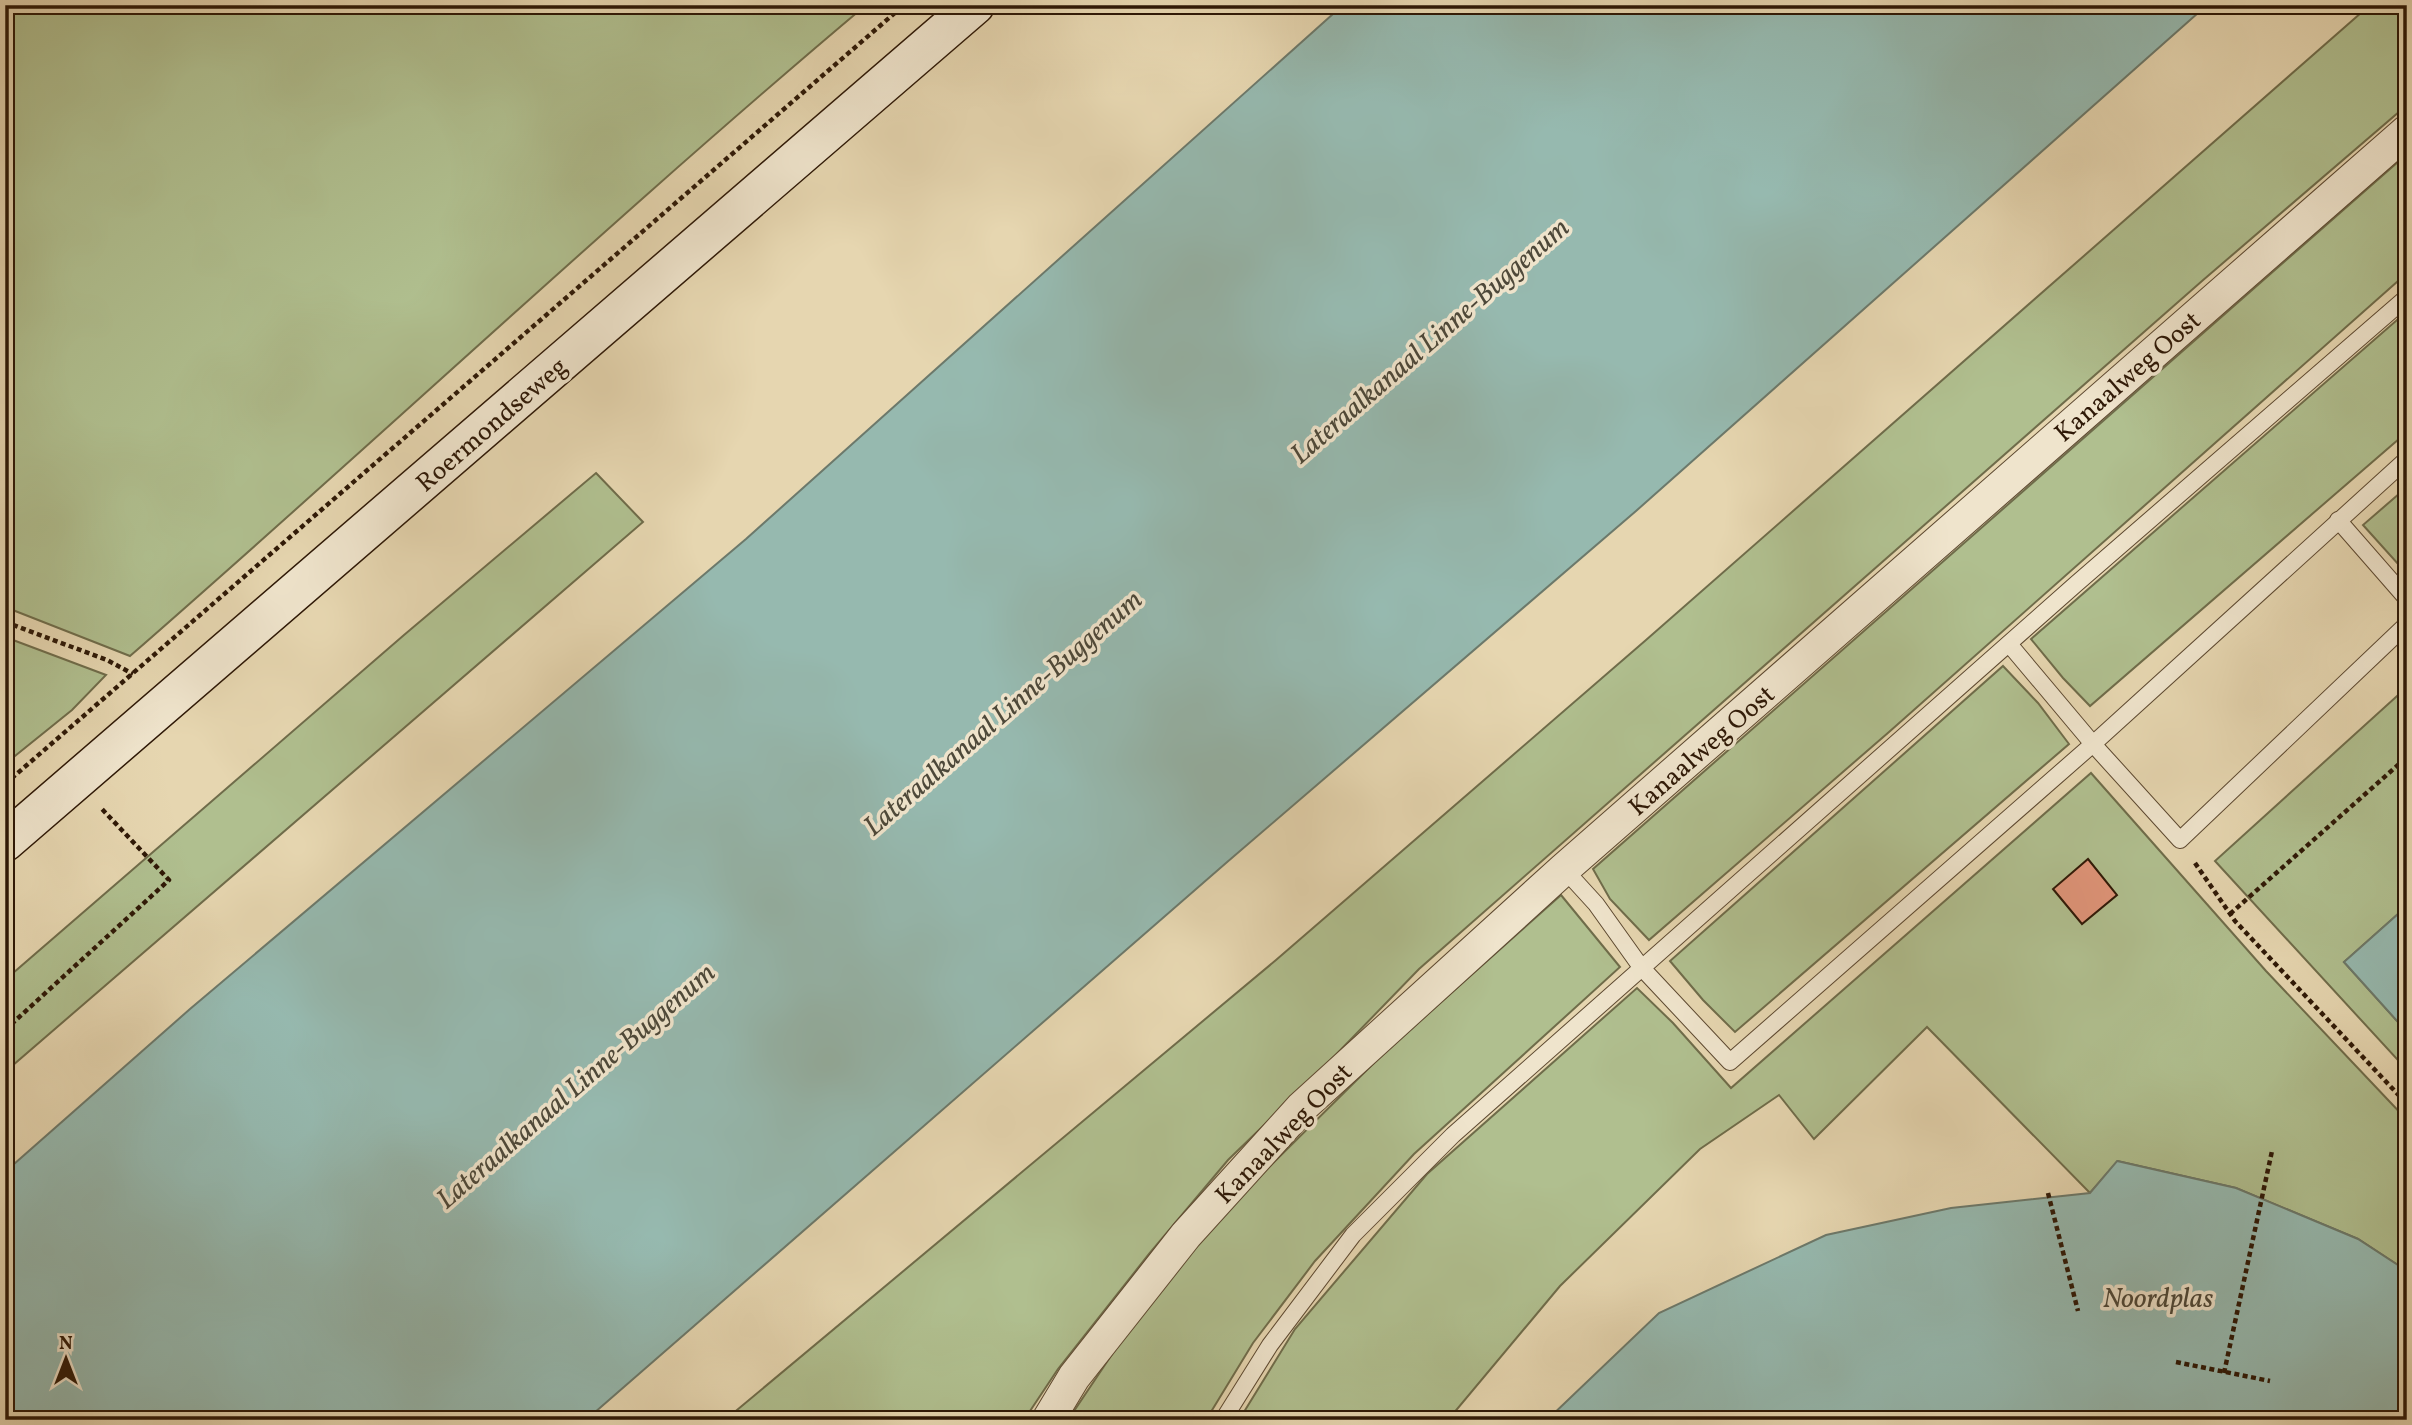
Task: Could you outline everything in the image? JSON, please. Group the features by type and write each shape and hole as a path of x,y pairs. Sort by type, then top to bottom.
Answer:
{"main road":[{"name":"Roermondseweg","path":"5,842 975,5"}],"street":[{"name":"Kanaalweg Oost","path":"1048,1420 1074,1377 1186,1235 1302,1107 1564,869 2407,131"}],"lane":[{"path":"1223,1420 1270,1345 1353,1235 1453,1135 2076,584 2407,297"},
{"path":"1564,869 1596,904 1641,967 1730,1062 2094,744 2407,459"},
{"path":"2338,520 2407,599"},
{"path":"2009,644 2180,839 2407,624"}],"path":[{"name":"Roermondseweg","path":"5,784 904,5"},
{"path":"5,622 107,660 133,674"},
{"path":"2230,914 2407,757"},
{"path":"5,1030 169,880 106,813"},
{"path":"2180,839 2230,914 2407,1104"},
{"path":"2224,1373 2272,1151"},
{"path":"2048,1193 2077,1311"},
{"path":"2176,1362 2270,1381"}],"green space":[{"path":"5,5 866,5 588,247 130,656 5,607"},
{"path":"2370,5 2407,5 2407,105 2202,281 1419,969 1324,1067 1228,1160 1058,1369 1024,1420 725,1420 1276,960 1646,640"},
{"path":"2407,154 2407,273 1889,732 1649,940 1610,899 1593,869"},
{"path":"2405,313 2407,432 2090,706 2031,639"},
{"path":"596,473 643,522 5,1072 5,980"},
{"path":"2407,487 2407,574 2363,525"},
{"path":"5,637 106,675 72,710 5,764"},
{"path":"2003,666 2038,703 2069,744 1735,1032 1670,961"},
{"path":"2407,687 2407,906 2344,962 2407,1032 2407,1070 2215,861"},
{"path":"2091,773 2266,971 2407,1120 2407,1271 2358,1239 2236,1188 2118,1161 2090,1193 1927,1027 1814,1139 1779,1095 1700,1149 1560,1286 1448,1420 1239,1420 1295,1329 1427,1174 1637,988 1673,1023 1731,1088"},
{"path":"1561,895 1620,967 1414,1154 1315,1261 1253,1343 1206,1420 1068,1420 1131,1326 1192,1249 1258,1178 1385,1052"}],"water":[{"name":"Lateraalkanaal Linne-Buggenum","path":"1343,5 2207,5 1636,511 1226,863 586,1420 5,1420 5,1172 190,1009 746,539"},
{"path":"2407,906 2407,1032 2344,962"},
{"name":"Noordplas","path":"2117,1161 2236,1188 2358,1239 2407,1271 2407,1420 1547,1420 1659,1313 1826,1235 1951,1208 2090,1193"}],"building":[{"path":"2088,859 2117,895 2082,924 2053,889"}]}
